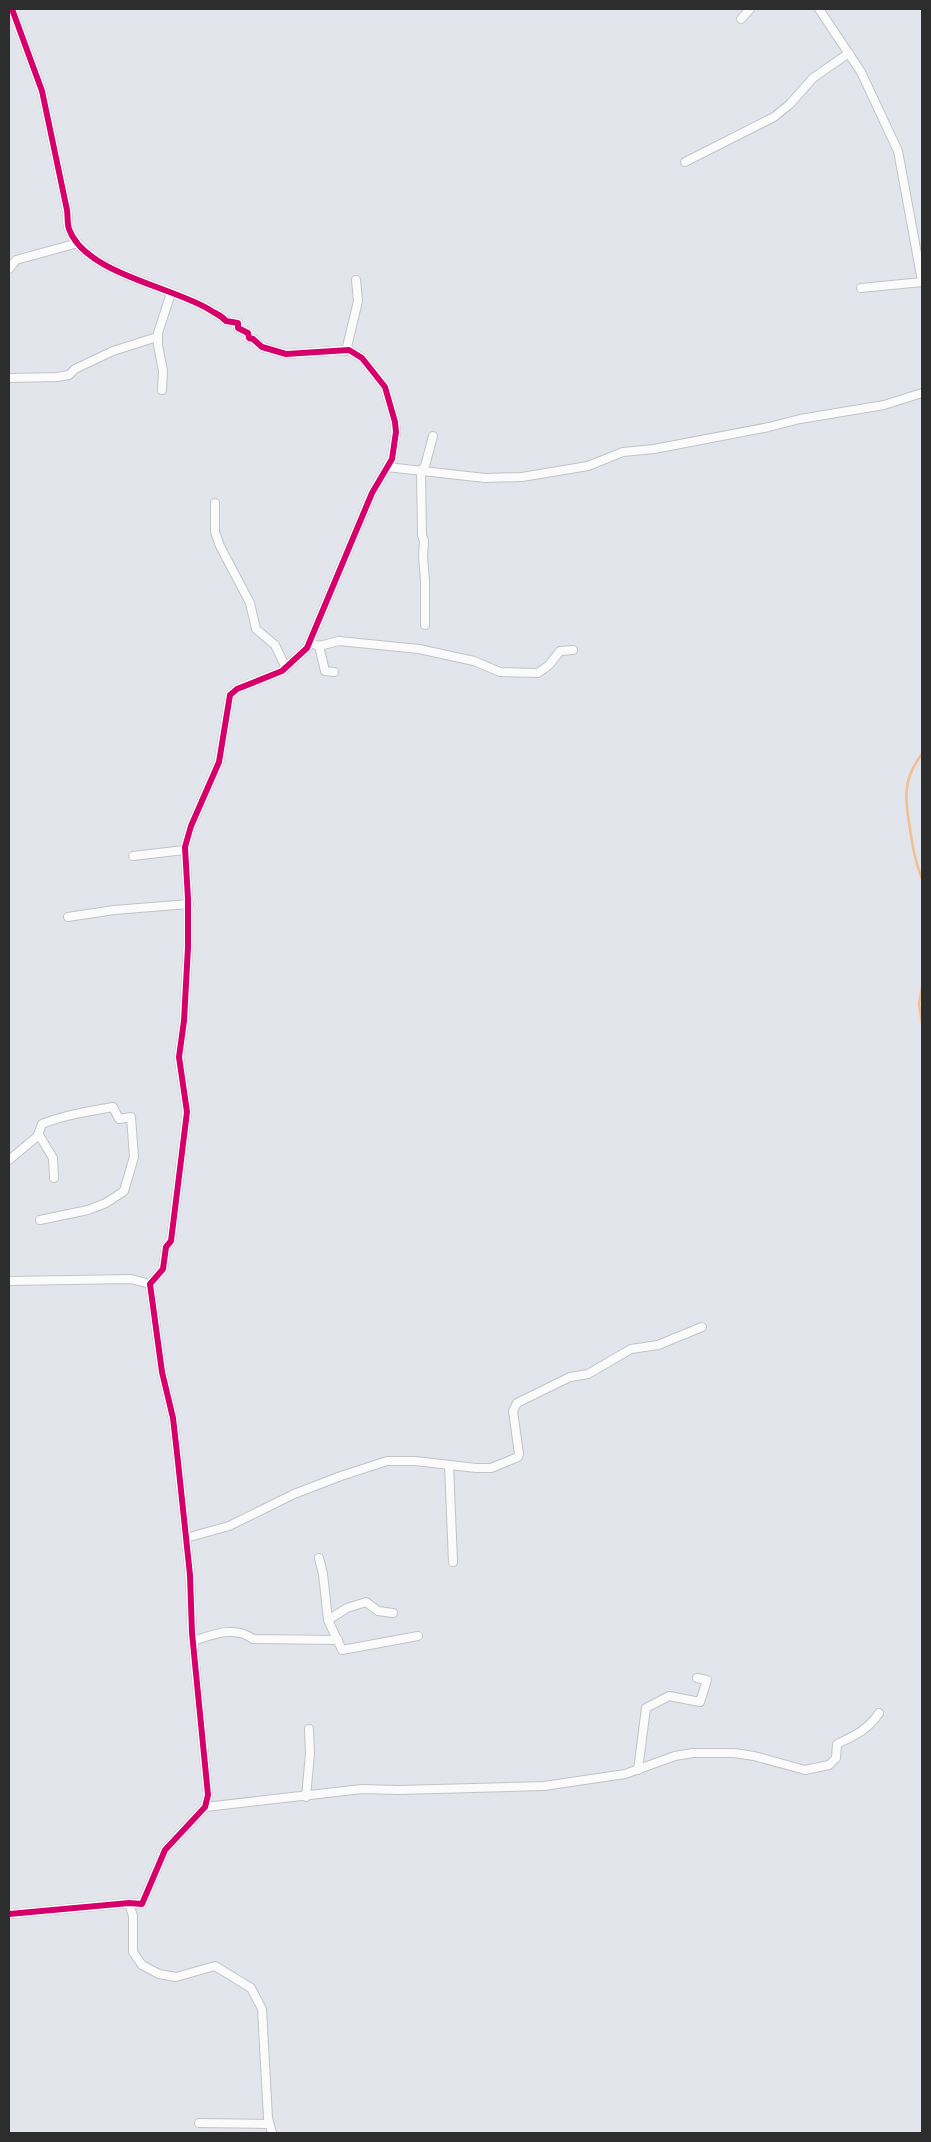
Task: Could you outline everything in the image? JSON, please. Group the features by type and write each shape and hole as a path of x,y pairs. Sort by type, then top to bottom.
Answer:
{"street":[{"path":"9,1914 128,1903 142,1904 165,1850 205,1807 208,1795 193,1641 190,1575 173,1418 171,1417 162,1372 150,1284 163,1269 166,1247 171,1241 184,1138 186,1112 179,1057 186,995 189,904 184,850 191,826 219,762 227,709 232,693 286,668 299,657 310,642 317,621 372,493 392,459 396,432 391,402 381,381 362,358 349,350 296,354 270,351 258,346 253,339 249,338 248,333 238,328 238,323 226,321 221,315 179,294 170,293 111,268 91,255 78,243 69,228 68,210 42,92 12,9"},
{"path":"741,19 750,9"},
{"path":"819,9 850,52 877,103 898,151 922,282 860,288"},
{"path":"685,162 774,117 790,104 813,78 850,52"},
{"path":"9,268 16,260 78,243"},
{"path":"346,351 358,301 356,280"},
{"path":"162,390 163,371 157,339 170,293"},
{"path":"9,378 57,377 74,371 113,351 157,339"},
{"path":"387,467 485,478 522,477 588,466 623,452 654,449 800,419 884,405 922,393"},
{"path":"425,625 421,470 425,466 433,436"},
{"path":"215,503 215,532 220,546 250,603 256,629 275,644 286,668"},
{"path":"310,642 319,646 339,641 419,649 474,661 500,672 538,673 549,665 560,651 573,650"},
{"path":"319,646 325,670 334,672"},
{"path":"133,856 184,850"},
{"path":"68,917 114,910 189,904"},
{"path":"9,1160 38,1135 42,1124 78,1113 113,1107 120,1119 131,1117 134,1157 124,1191 106,1203 88,1210 40,1220"},
{"path":"38,1135 41,1136 53,1158 54,1178"},
{"path":"9,1281 131,1278 150,1284"},
{"path":"186,1538 229,1526 294,1494 387,1461 415,1461 491,1468 516,1460 519,1454 513,1412 517,1403 570,1377 588,1374 631,1349 658,1345 702,1327"},
{"path":"449,1465 454,1562"},
{"path":"319,1558 323,1574 328,1620 338,1640 340,1649 344,1651 418,1636"},
{"path":"328,1620 347,1608 366,1602 378,1611 393,1613"},
{"path":"193,1641 226,1632 244,1633 253,1639 338,1640"},
{"path":"638,1770 646,1708 669,1696 700,1702 707,1680 697,1678"},
{"path":"205,1807 362,1790 544,1786 597,1779 638,1770 675,1756 704,1752 754,1756 804,1770 828,1764 836,1758 837,1744 862,1732 872,1724 879,1713"},
{"path":"306,1797 311,1752 309,1729"},
{"path":"128,1903 133,1916 132,1952 142,1965 158,1974 176,1977 215,1966 251,1988 262,2009 269,2124 272,2133"},
{"path":"199,2123 269,2124"}],"waterway":[{"path":"922,754 911,772 906,799 913,848 922,879"},
{"path":"922,987 919,1004 922,1023"}],"cycle path":[{"path":"9,1914 129,1903 142,1904 165,1850 205,1807 208,1795 192,1633 190,1575 173,1418 162,1372 150,1284 163,1269 166,1247 171,1241 187,1112 179,1057 184,1021 188,947 185,847 191,826 219,762 230,695 237,689 282,671 307,648 372,493 392,459 396,432 385,387 362,358 349,350 286,354 262,347 249,338 248,333 238,328 238,323 226,321 194,302 111,268 93,257 78,244 68,227 67,210 42,91 12,9"}]}
